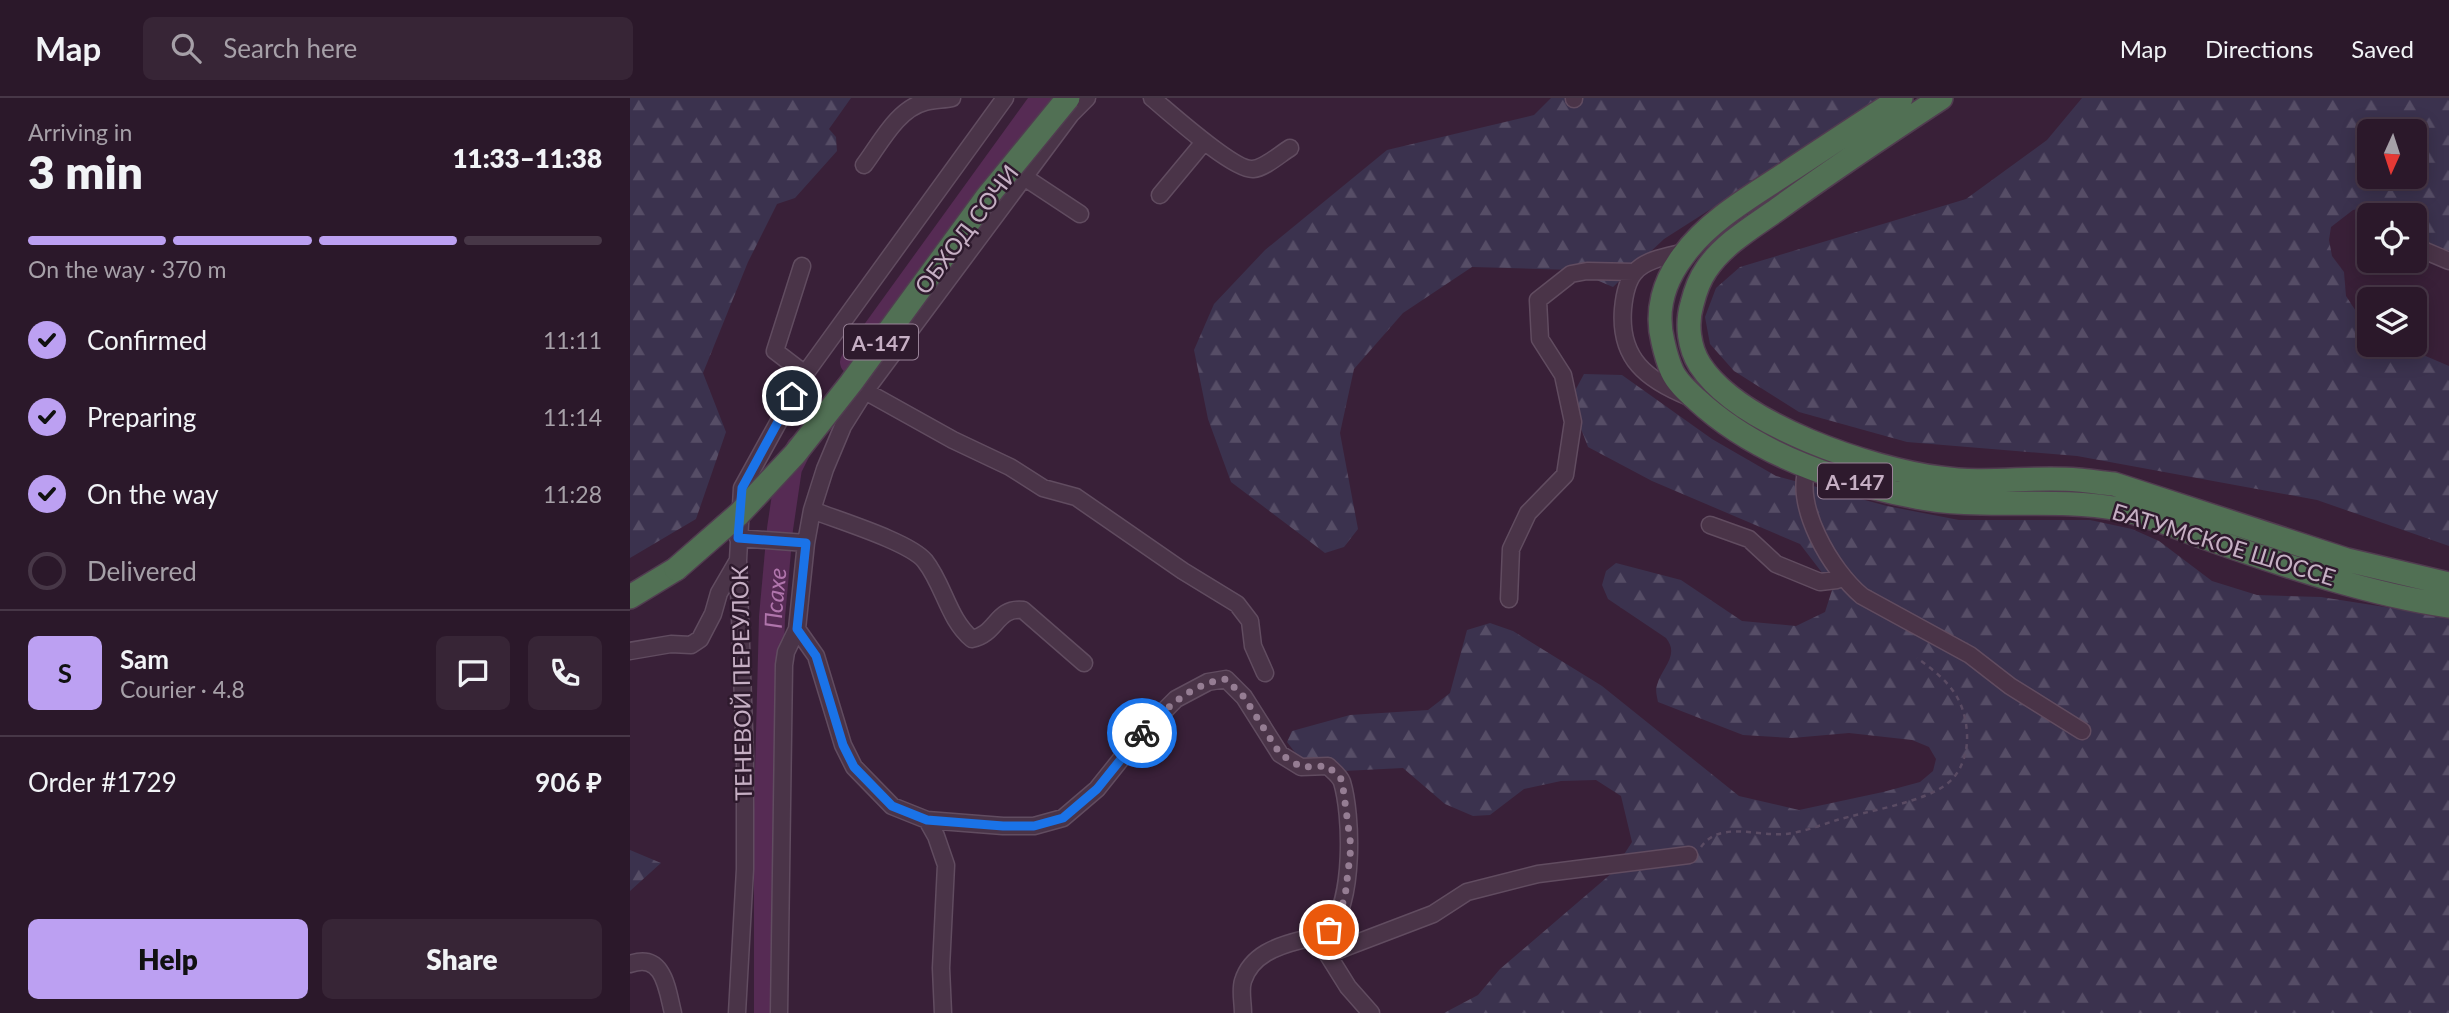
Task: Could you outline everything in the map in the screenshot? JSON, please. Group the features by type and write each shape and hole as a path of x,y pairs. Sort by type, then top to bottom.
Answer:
{"highway":[{"name":"ОБХОД СОЧИ","path":"630,597 676,569 739,514 795,454 852,383 987,197 1068,98"},
{"name":"БАТУМСКОЕ ШОССЕ","path":"1901,98 1740,204 1685,252 1670,274 1661,299 1659,327 1672,372 1697,400 1729,426 1766,449 1869,486 1940,501 2088,504 2123,510 2287,565 2406,598 2449,606"},
{"name":"БАТУМСКОЕ ШОССЕ","path":"1941,98 1848,158 1769,215 1732,243 1706,270 1695,290 1689,313 1689,337 1700,365 1721,390 1780,428 1826,447 1890,468 1939,478 1976,481 2076,480 2115,484 2347,560 2449,584"}],"street":[{"path":"864,165 900,117 913,107 923,102 953,98"},
{"name":"ТЕНЕВОЙ ПЕРЕУЛОК","path":"737,1012 745,869 745,757 738,560 742,488 805,374 1005,98"},
{"path":"779,1013 784,665 786,652 797,629 811,510 843,426 865,391 1024,177 1087,98"},
{"path":"1152,98 1204,142 1245,169 1256,169 1290,148"},
{"path":"1160,195 1204,142"},
{"path":"1024,177 1080,214"},
{"path":"1509,599 1511,549 1528,513 1565,475 1573,422 1563,375 1540,339 1538,300 1570,274 1587,271 1634,272 1648,263 1685,252"},
{"path":"2427,252 2449,261"},
{"path":"802,266 775,351 805,374"},
{"path":"1634,272 1628,287 1623,317 1627,345 1635,363 1650,377 1671,390 1697,400"},
{"path":"865,391 953,440 1010,467 1043,488 1076,497 1183,571 1237,604 1250,621 1253,646 1265,673"},
{"path":"1808,465 1804,475 1807,509 1823,545 1846,583 1862,596 1970,655 2010,686 2082,731"},
{"path":"811,510 905,547 924,560 961,630 972,639 983,637 1005,612 1023,610 1084,663"},
{"path":"1710,525 1749,539 1776,565 1820,582 1836,580 1841,575"},
{"path":"738,538 806,543"},
{"path":"630,651 691,645 700,639 713,614 719,593 738,560"},
{"path":"797,629 816,656 843,745 854,767 892,806 927,820 1034,826 1063,818 1097,789 1141,734 1176,699 1208,682 1226,679 1244,697 1280,754 1301,767 1328,766 1342,780 1351,847 1345,897 1337,919 1329,930 1268,951 1251,965 1242,983 1243,1013"},
{"path":"927,820 946,865 941,968 943,1013"},
{"path":"1328,954 1433,914 1467,892 1538,874 1689,855"},
{"path":"1315,937 1349,987 1371,1013"},
{"path":"630,964 640,960 654,965 665,977 673,1013"}],"path":[{"path":"1689,855 1699,850 1707,839 1728,831 1788,834 1929,794 1951,781 1962,764 1968,743 1966,719 1954,689 1917,658"}],"green space":[{"path":"630,98 851,98 829,129 836,137 837,151 795,198 777,204 748,262 703,373 726,432 696,519 630,558"},
{"path":"1551,98 1885,98 1664,239 1613,287 1573,270 1472,267 1403,313 1354,369 1340,433 1358,529 1344,547 1325,553 1231,482 1208,419 1194,350 1214,304 1265,250 1387,150 1534,115"},
{"path":"2082,98 2449,98 2449,253 2429,245 2427,203 2357,203 2357,209 2331,227 2329,240 2332,256 2344,272 2346,296 2357,313 2357,357 2427,357 2449,366 2449,546 2317,500 2077,456 1907,442 1799,412 1734,371 1710,344 1705,317 1716,288 1740,267 1966,199 2047,140"},
{"path":"1584,374 1622,375 1712,439 1776,476 1887,506 1959,520 2090,520 2132,529 2159,541 2212,581 2257,595 2321,597 2449,617 2449,1013 1444,1013 1478,995 1500,969 1612,873 1632,842 1621,796 1596,780 1561,781 1524,789 1490,815 1473,816 1445,804 1403,768 1324,772 1300,759 1287,742 1292,731 1350,715 1428,710 1450,693 1467,630 1490,623 1513,631 1602,686 1739,796 1799,810 1920,782 1933,771 1936,759 1929,747 1912,740 1849,733 1792,738 1743,735 1658,702 1656,687 1671,656 1670,644 1666,638 1608,599 1602,585 1606,571 1616,563 1681,580 1742,621 1796,626 1825,612 1833,587 1800,544 1652,481 1588,447 1570,400"},
{"path":"630,850 661,863 630,891"}],"waterway":[{"name":"Псахе","path":"853,362 1044,98"},
{"name":"Псахе","path":"767,1013 767,810 772,617 789,468 799,448"}],"way so far":[{"path":"1142,733 1176,699 1208,682 1226,679 1244,697 1280,754 1301,767 1328,766 1342,780 1351,847 1345,897 1337,919 1329,930"}],"route":[{"path":"792,396 742,488 738,538 806,543 797,629 816,656 843,745 854,767 892,806 927,820 1003,826 1034,826 1063,818 1097,789 1142,733"}]}
